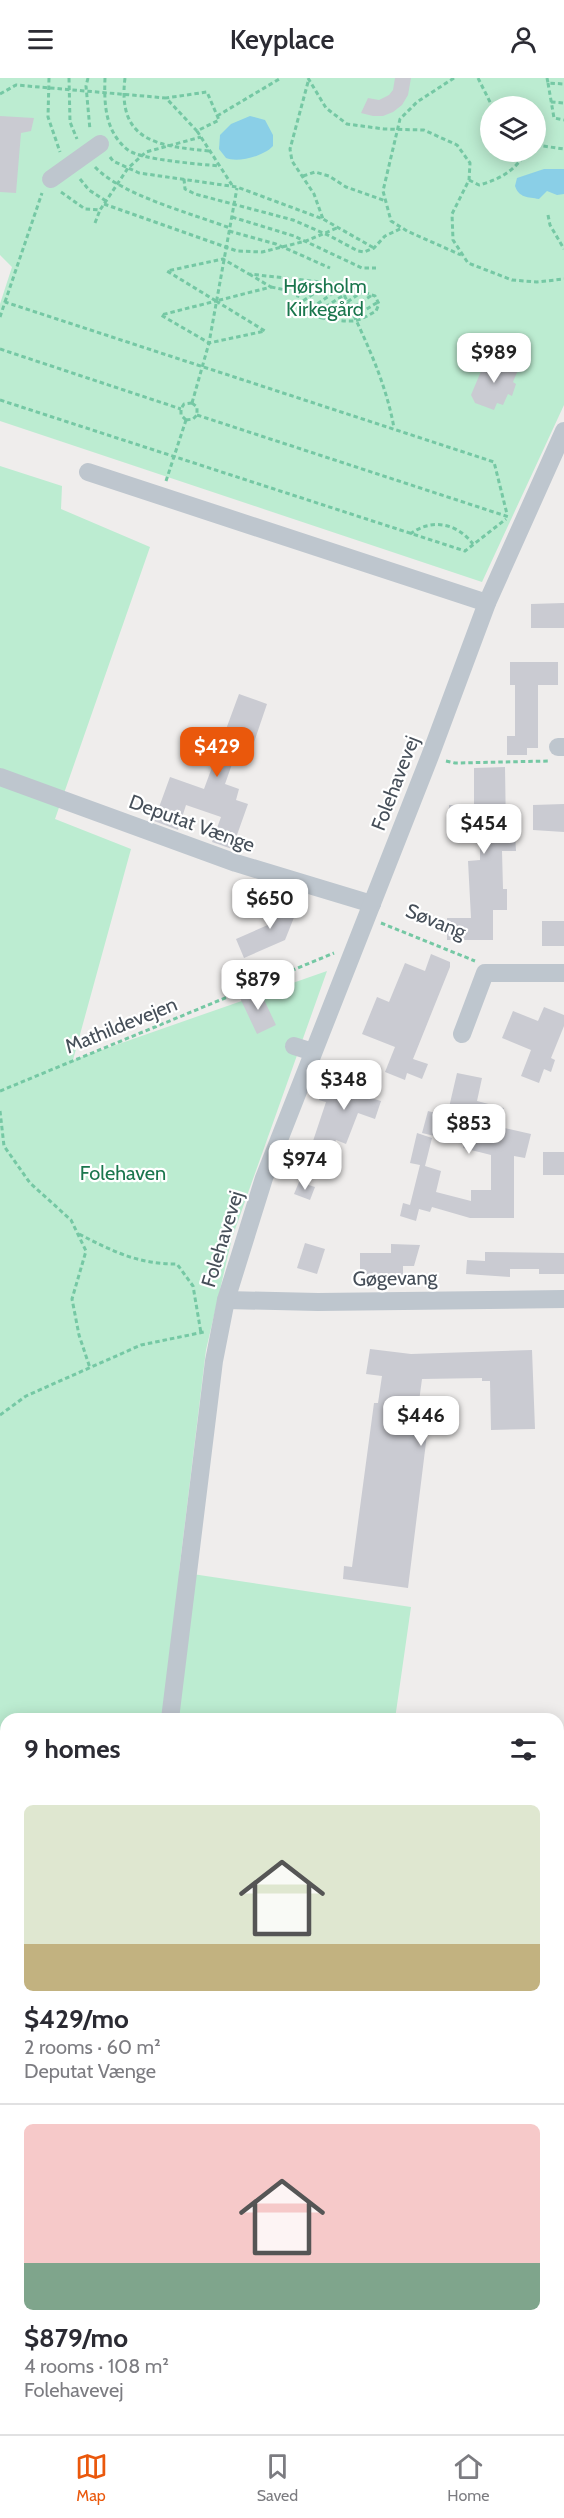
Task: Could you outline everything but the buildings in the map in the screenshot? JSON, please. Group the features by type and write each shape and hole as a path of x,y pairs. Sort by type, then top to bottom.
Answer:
{"street":[{"path":"51,179 100,144"},
{"name":"Folehavevej","path":"171,1713 214,1361 226,1300 264,1178 430,756 487,603 515,519 564,431"},
{"path":"88,472 487,603"},
{"name":"Deputat Vænge","path":"0,777 369,910"},
{"path":"462,1034 485,974 564,973"},
{"path":"294,1046 313,1052"},
{"name":"Gøgevang","path":"226,1300 318,1302 564,1299"}],"path":[{"path":"49,78 48,117 61,154 89,190 105,203 237,251 262,252 306,241 338,227"},
{"path":"69,78 70,122 85,155 97,170 148,198 229,230 282,246 330,268"},
{"path":"88,78 86,90 90,131 113,161 139,173 237,187 323,219 374,248"},
{"path":"105,78 107,121 129,151 142,155 219,166"},
{"path":"125,78 123,107 135,130 168,146 210,151"},
{"path":"217,116 281,78"},
{"path":"454,78 417,102 400,119 383,191 391,221 463,255"},
{"path":"478,78 487,96"},
{"path":"308,79 326,108 347,124 424,130 457,145 470,163 469,180 452,214 453,240 468,263 512,280 537,282 564,279"},
{"path":"308,79 290,149 292,161 314,194 323,219"},
{"path":"564,84 548,80 554,118 564,120"},
{"path":"0,94 16,85 166,98 207,92 219,120 197,131"},
{"path":"166,98 197,131 232,187"},
{"path":"551,102 564,103"},
{"path":"95,223 100,210 128,168 142,155 201,137"},
{"path":"546,146 564,149"},
{"path":"469,180 479,185 489,183 513,169 518,162"},
{"path":"303,176 315,172 329,176 346,187 386,201"},
{"path":"0,317 43,188 51,179 64,195 85,209 100,210"},
{"path":"184,179 185,189 195,194 293,220 358,251 364,252 374,248 385,236 402,228"},
{"path":"192,403 209,343 237,187"},
{"path":"548,215 550,225 564,249"},
{"path":"232,217 306,241 363,268 376,268"},
{"path":"271,287 216,301 160,315 209,343 265,331 216,301 167,271 223,259 271,287 286,290"},
{"path":"249,274 329,283 363,291 372,295 378,302"},
{"path":"329,283 300,292 296,299 297,305 305,312 323,319 334,320 355,319 376,311 378,302"},
{"path":"297,305 329,283"},
{"path":"340,286 375,362 391,410 394,429"},
{"path":"305,312 340,286"},
{"path":"323,319 363,291"},
{"path":"313,315 344,295"},
{"path":"334,320 372,295"},
{"path":"5,302 494,462 515,519"},
{"path":"355,319 378,302"},
{"path":"0,349 181,409"},
{"path":"0,400 465,551 515,519"},
{"path":"192,403 197,407 197,415 193,419 186,420 181,415 181,409 184,404 192,403"},
{"path":"197,415 515,519"},
{"path":"160,496 186,420"},
{"path":"410,534 428,525 443,524 463,533 474,545"},
{"path":"430,756 455,763 554,761 561,747"},
{"name":"Søvang","path":"369,910 382,924 475,961 485,974"},
{"name":"Mathildevejen","path":"0,1091 334,953 354,949"},
{"path":"0,1111 4,1146 30,1183 71,1220 86,1251 72,1299 79,1335 90,1368"},
{"path":"77,1233 114,1251 153,1264 177,1264 193,1286 201,1333"},
{"path":"0,1415 26,1396 141,1345 221,1329"}],"green space":[{"name":"Hørsholm Kirkegård","path":"0,78 564,78 564,405 482,582 0,421 0,304 12,267 0,255"},
{"name":"Folehaven","path":"0,466 62,486 61,509 150,547 55,819 131,849 73,1060 327,971 232,1238 206,1350 179,1572 411,1607 396,1713 0,1713"}],"water":[{"path":"250,116 265,120 273,135 273,146 264,153 251,158 237,160 226,158 219,149 220,135 231,124"},
{"path":"544,169 564,169 564,194 557,195 547,191 539,199 519,193 515,186 517,178"}]}
